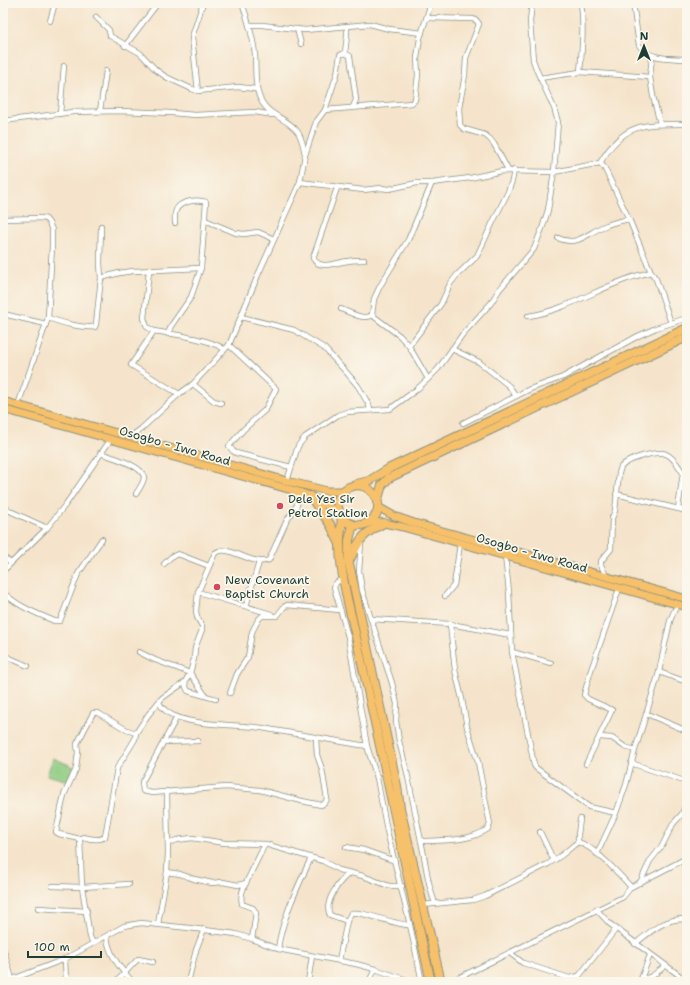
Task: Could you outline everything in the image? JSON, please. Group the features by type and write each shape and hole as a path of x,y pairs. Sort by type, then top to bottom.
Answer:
{"highway":[{"path":"430,982 402,873 389,789 343,580 338,501 344,491 353,486 369,481 390,468 687,328"},
{"path":"340,515 345,521 353,525 362,525 370,522 375,517 382,485 389,478 687,337"},
{"path":"353,486 360,485 366,487 375,496 377,504"},
{"path":"310,496 330,524 340,543"},
{"path":"348,563 362,537 369,530 384,523"},
{"path":"353,525 349,540 348,563 397,786 400,808 440,982"},
{"path":"389,789 397,786"}],"main road":[{"name":"Osogbo - Iwo Road","path":"3,401 287,481 327,491 344,491"},
{"name":"Osogbo - Iwo Road","path":"6,409 300,492 310,496 340,515"},
{"name":"Osogbo - Iwo Road","path":"377,504 394,516 414,523 687,599"},
{"name":"Osogbo - Iwo Road","path":"370,522 384,523 687,608"}],"street":[{"path":"50,21 55,3"},
{"path":"126,46 158,3"},
{"path":"198,91 192,38 203,3"},
{"path":"242,3 250,26 255,53 256,89 260,98 273,114 297,131 301,138 305,155"},
{"path":"325,110 412,103 415,100 418,75 417,58 422,33 431,3"},
{"path":"287,481 298,446 305,437 343,414 390,409 428,379 438,369 470,325 491,303 499,290 534,249 548,210 554,172 558,122 554,108 535,66 532,54 530,21 532,3"},
{"path":"580,72 582,43 581,3"},
{"path":"633,3 639,45 641,48 652,56 687,59"},
{"path":"96,17 109,30 110,36 140,53 156,70 181,85 198,91 238,87 256,89"},
{"path":"427,18 462,19 477,21 479,24 466,58 465,76 459,108 460,125 464,129 490,139 508,170"},
{"path":"250,26 262,25 305,30 370,24 390,29 422,33"},
{"path":"345,53 347,36 346,26"},
{"path":"297,29 301,44"},
{"path":"345,53 350,56 356,100 353,107"},
{"path":"130,437 141,429 179,394 193,384 229,345 258,275 300,182 305,155 316,122 325,110 337,74 340,54 345,53"},
{"path":"652,56 650,77 660,124"},
{"path":"60,114 64,66"},
{"path":"100,112 106,71"},
{"path":"540,78 580,72 650,77"},
{"path":"3,121 60,114 132,111 195,115 241,112 273,114"},
{"path":"300,182 337,188 362,190 381,188 389,189 417,183 432,183 508,170 554,172 600,163 610,146 630,130 637,127 660,124 687,124"},
{"path":"600,163 604,167 629,219 651,272 656,279 671,323"},
{"path":"409,346 441,304 450,284 457,274 477,256 508,192 514,170"},
{"path":"372,315 374,299 380,286 408,240 432,183"},
{"path":"337,188 313,258 316,263 320,264 364,260"},
{"path":"168,334 170,326 191,297 201,268 206,202 199,201 187,203 177,208 175,212 175,223"},
{"path":"3,220 46,219 52,230 48,318 18,405"},
{"path":"558,238 565,242 579,240 607,225 629,219"},
{"path":"205,220 236,233 244,234 258,232 274,240"},
{"path":"48,318 68,324 95,327 101,278 101,226"},
{"path":"101,278 118,273 133,271 201,268"},
{"path":"149,271 144,318 147,327 154,331 207,342 224,349"},
{"path":"528,316 543,314 628,278 651,272"},
{"path":"341,309 359,316 368,317 372,315"},
{"path":"3,314 46,324"},
{"path":"372,315 400,336 409,346 428,379"},
{"path":"241,317 294,330 324,348 358,386 369,405 370,410"},
{"path":"463,423 530,389 563,377 638,336 687,318"},
{"path":"154,331 131,365 179,394"},
{"path":"455,344 461,354"},
{"path":"229,345 276,389 265,410 243,430 229,446 236,453 291,467"},
{"path":"452,349 479,362 504,382 516,396"},
{"path":"193,384 214,401 221,403"},
{"path":"3,423 6,409"},
{"path":"3,571 46,528 66,504 111,439"},
{"path":"606,576 601,562 611,549 612,518 615,511 620,468 629,461 638,458 657,453 668,454 675,460 685,473 678,509"},
{"path":"100,454 136,467 141,472 144,476 136,494"},
{"path":"136,733 127,730 98,713 93,713 77,744 78,752 76,769 64,795 56,832 80,839 83,837 90,839 102,839 105,837 114,790 115,775 120,762 135,739 136,733 160,702 185,682 190,673 195,648 202,630 202,626 197,618 196,611 198,592 215,553 221,550 259,562 269,560 286,522 297,505 300,492"},
{"path":"616,494 687,512"},
{"path":"3,505 10,512 46,528"},
{"path":"362,537 358,570 362,590 392,683 397,704 396,721 431,893 435,903"},
{"path":"3,592 19,605 54,621 60,621 78,574 102,539"},
{"path":"445,596 454,585 460,544"},
{"path":"164,564 171,557 178,554 209,566"},
{"path":"505,556 509,592 512,652 534,765 589,807 616,813"},
{"path":"3,557 11,563"},
{"path":"246,606 259,562"},
{"path":"343,580 336,582 334,587 348,637 367,746 377,778 387,831 395,861 402,873 402,886 422,982"},
{"path":"586,764 612,710 588,699 584,695 590,673 619,589"},
{"path":"198,592 277,616"},
{"path":"277,616 287,604 340,610"},
{"path":"597,854 616,813 626,784 659,672 670,621 678,605"},
{"path":"230,693 237,674 248,657 252,632 258,620 262,616 277,616"},
{"path":"371,620 450,624 511,635"},
{"path":"421,842 470,838 488,829 490,820 478,762 467,728 455,670 450,624"},
{"path":"139,652 155,660 190,673 204,695"},
{"path":"512,652 551,663"},
{"path":"4,657 28,666"},
{"path":"659,672 687,682"},
{"path":"185,682 188,691 216,699"},
{"path":"160,702 176,717 199,723 254,727 367,746"},
{"path":"361,714 373,711"},
{"path":"646,714 687,731"},
{"path":"176,717 142,782 143,790 152,793 226,787 243,788 260,790 321,805 325,803 327,799 322,769 317,755 316,738"},
{"path":"600,737 612,738 625,747 635,750"},
{"path":"163,742 198,741"},
{"path":"632,763 687,782"},
{"path":"158,924 167,872 167,791"},
{"path":"640,882 650,861 662,846 673,824 682,814 687,801"},
{"path":"578,842 580,819"},
{"path":"540,832 552,857 555,860"},
{"path":"168,843 192,838 225,843 265,844 323,861 340,870 363,876 389,886 402,886"},
{"path":"80,839 82,887 90,936 93,943"},
{"path":"423,905 473,900 485,896 555,860 578,842"},
{"path":"578,842 597,854 631,887"},
{"path":"252,939 256,913 253,908 242,904 241,898 246,883 265,844"},
{"path":"346,847 364,850 395,861"},
{"path":"278,949 279,940 289,911 311,858"},
{"path":"450,982 623,897 631,887 687,858"},
{"path":"167,872 212,883 223,882 238,885 246,883"},
{"path":"347,921 330,915 328,910 330,898 340,882 350,873"},
{"path":"52,886 82,887 128,884"},
{"path":"38,908 87,911"},
{"path":"596,909 616,929 687,981"},
{"path":"339,960 347,921 353,912 410,925"},
{"path":"635,944 657,926 676,920 687,920"},
{"path":"4,982 65,959 124,926 133,924 158,924 236,934 278,949 339,960 375,969 411,982"},
{"path":"189,981 196,950 204,929"},
{"path":"510,952 523,963 570,978 579,976 616,929"},
{"path":"107,936 107,945 124,974 133,982"},
{"path":"3,948 12,979"},
{"path":"640,981 650,955"},
{"path":"308,982 312,956"},
{"path":"65,959 66,982"},
{"path":"116,982 138,959 153,962"},
{"path":"640,981 651,977 665,966"},
{"path":"369,982 375,969"},
{"path":"651,977 653,982"}],"green space":[{"path":"53,758 74,767 68,781 47,775"}],"place":[{"name":"Dele Yes Sir Petrol Station","path":"280,506"},
{"name":"New Covenant Baptist Church","path":"217,587"}]}
